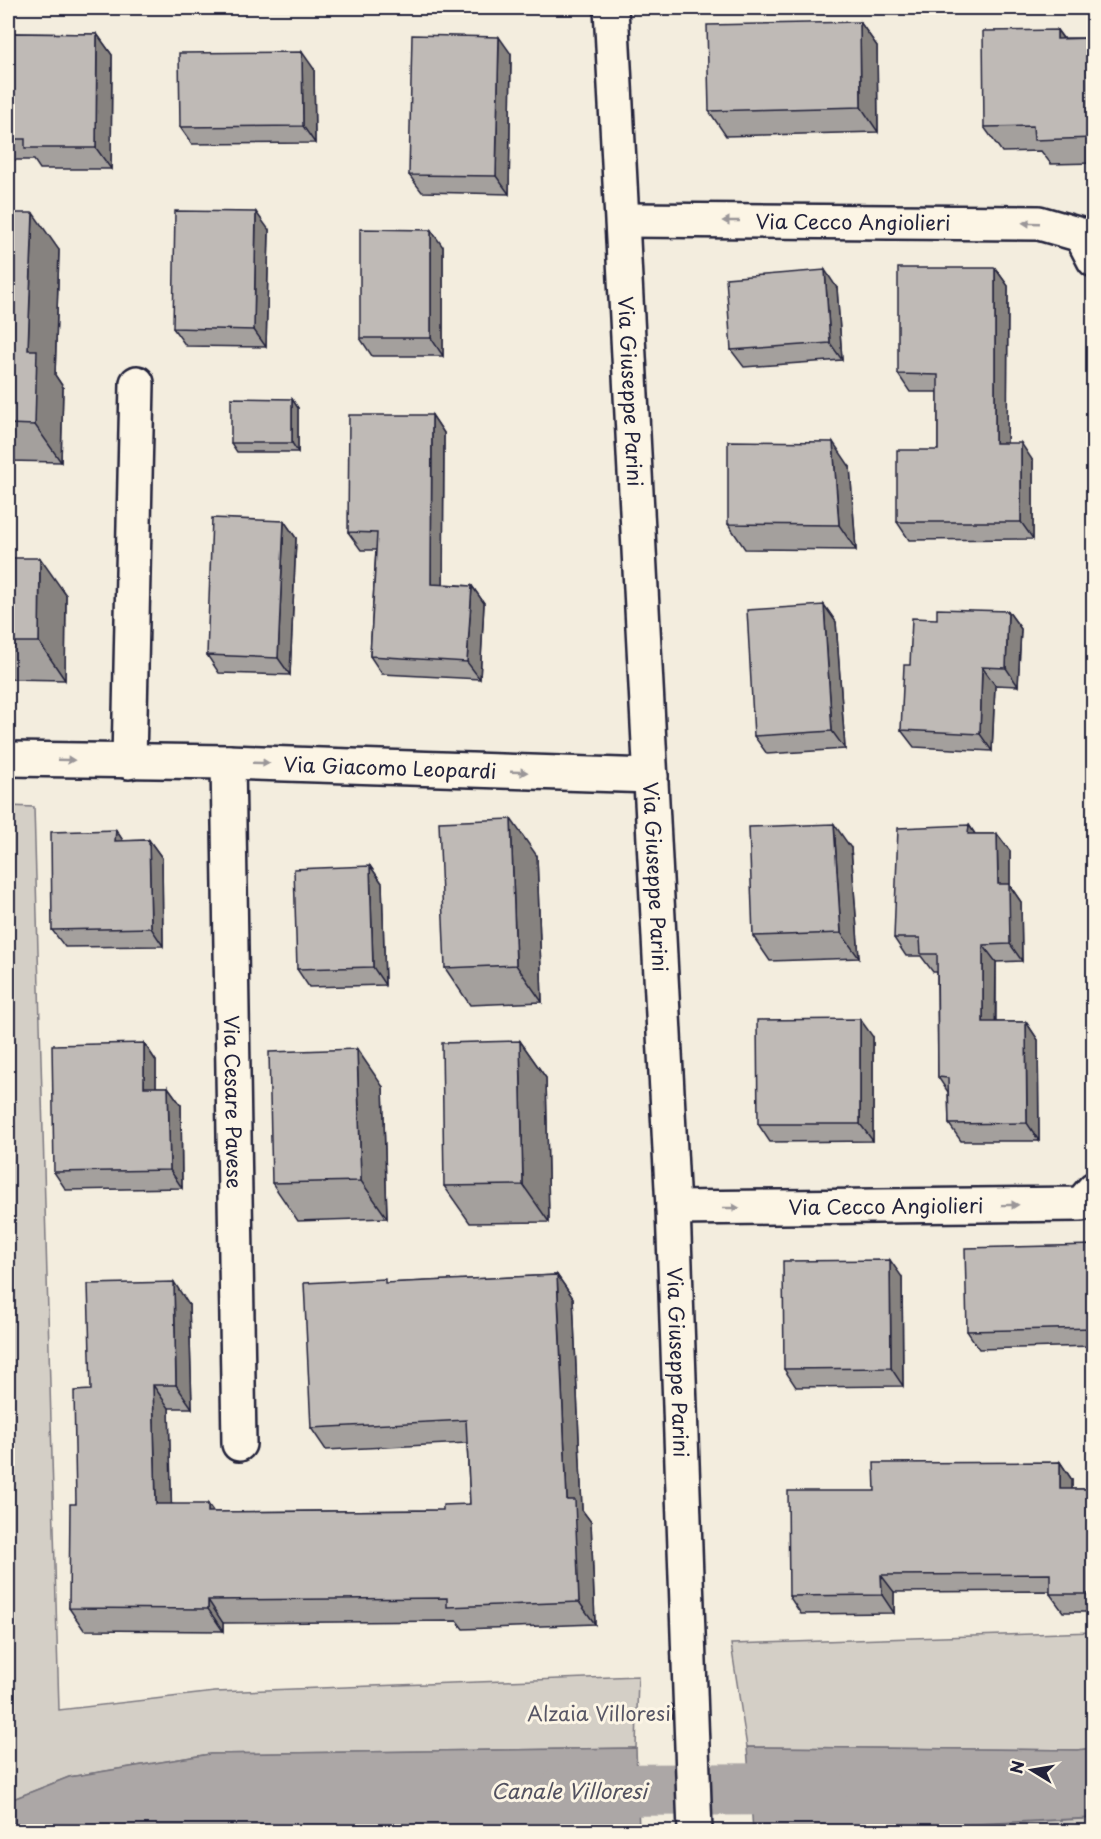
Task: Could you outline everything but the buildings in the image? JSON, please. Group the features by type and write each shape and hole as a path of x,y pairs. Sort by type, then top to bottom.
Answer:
{"street":[{"name":"Via Giuseppe Parini","path":"611,8 673,1208 695,1832"},
{"name":"Via Cecco Angiolieri","path":"623,220 1039,223 1089,240"},
{"path":"129,762 137,383"},
{"name":"Via Giacomo Leopardi","path":"8,759 228,762 651,776"},
{"name":"Via Cesare Pavese","path":"228,762 239,1444"},
{"name":"Via Cecco Angiolieri","path":"673,1208 1081,1204 1094,1189"}],"green space":[{"name":"Alzaia Villoresi","path":"8,806 34,807 59,1710 215,1692 638,1676 636,1748 210,1754 69,1777 8,1801"},
{"path":"1093,1632 1093,1748 1078,1750 747,1747 731,1644"},
{"path":"1093,1818 1093,1831 837,1832 1083,1819"}],"water":[{"path":"747,1747 1078,1750 1093,1748 1093,1818 837,1831 753,1831"},
{"path":"636,1748 639,1831 8,1831 8,1801 69,1777 210,1754"}],"waterway":[{"name":"Canale Villoresi","path":"566,1790 821,1789"}]}
